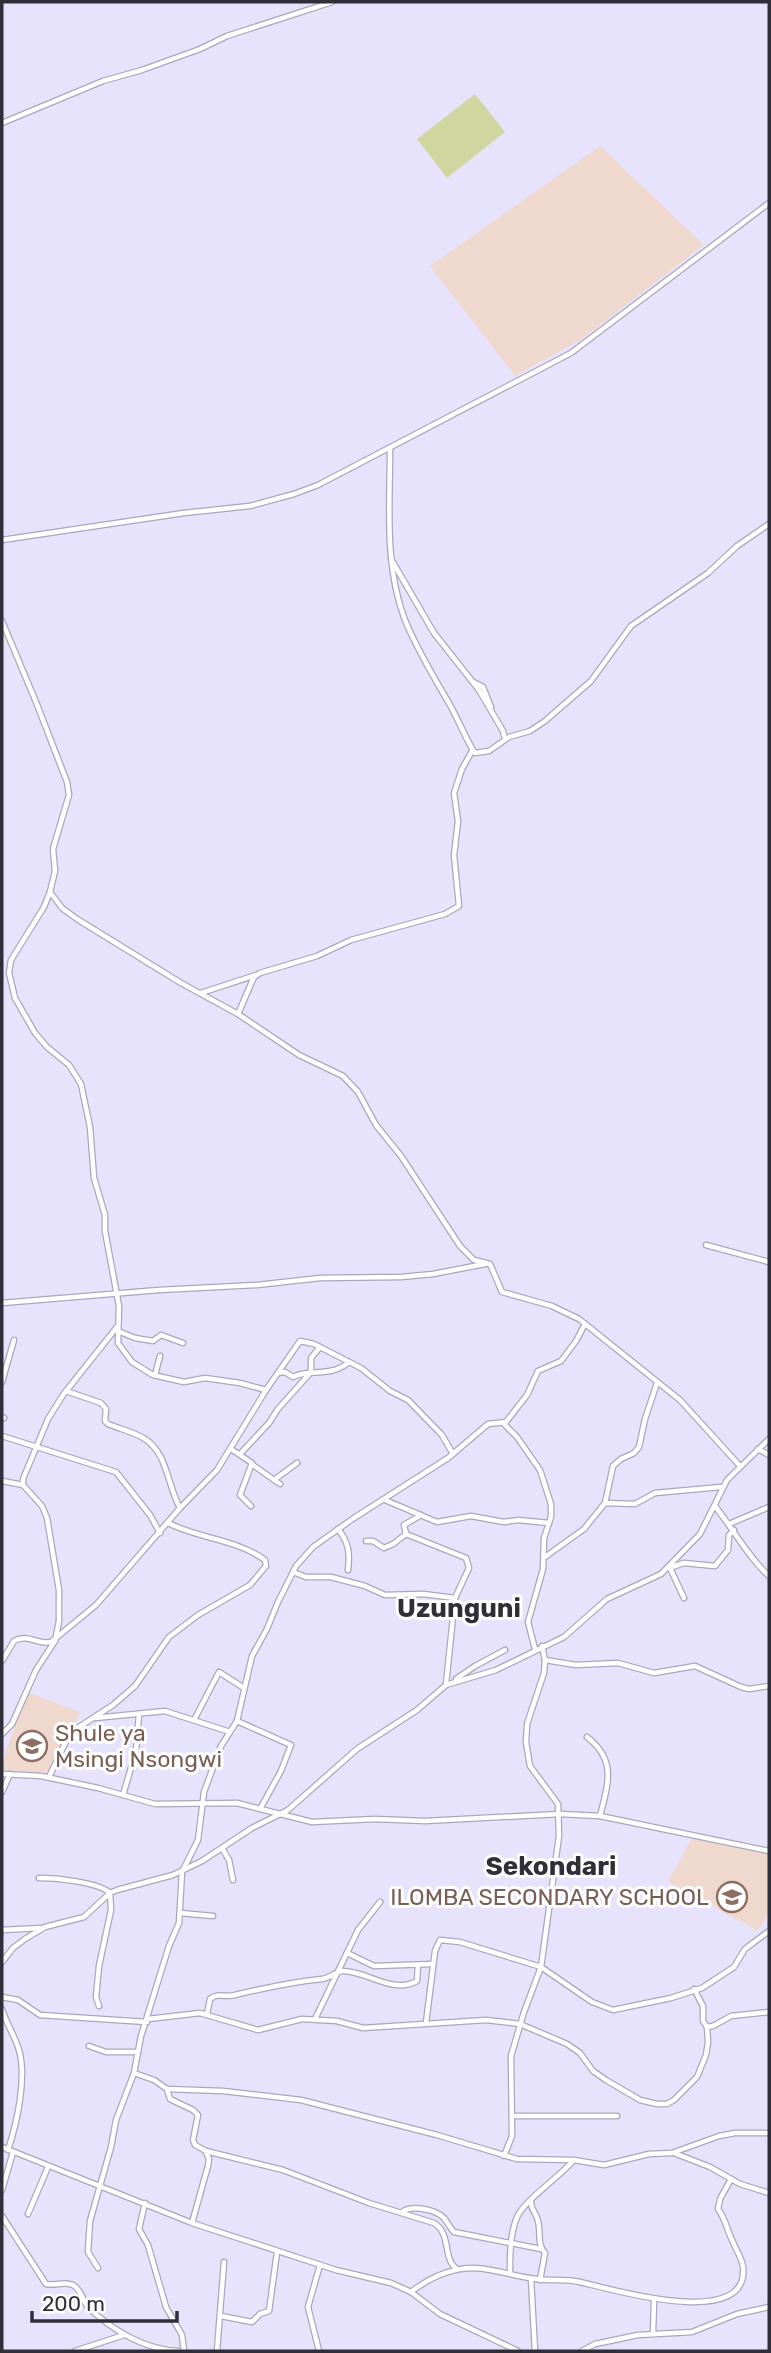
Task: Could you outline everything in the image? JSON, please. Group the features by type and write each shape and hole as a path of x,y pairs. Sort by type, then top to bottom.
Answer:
{"street":[{"path":"2,123 103,81 142,70 227,36 332,2"},
{"path":"2,540 268,502 318,485 571,353 769,204"},
{"path":"200,993 279,965 317,956 351,940 445,914 459,906 454,855 458,821 454,793 472,751 461,724 427,668 405,621 391,558 390,448"},
{"path":"472,751 489,751 505,739 526,733 545,721 591,681 631,626 708,573 737,546 769,524"},
{"path":"391,558 439,639 473,682 503,731 505,739"},
{"path":"2,621 68,787 67,803 52,849 54,874 50,892 44,908 11,960 11,983 17,1001 35,1033 69,1066 81,1084 90,1128 94,1178 105,1215 105,1231 119,1306 120,1346 142,1369 155,1375 184,1382 205,1378 266,1390"},
{"path":"50,892 62,908 77,919 238,1014 299,1055 338,1072 348,1080 460,1246 474,1260 490,1263"},
{"path":"238,1014 257,974"},
{"path":"706,1245 769,1262"},
{"path":"2,1303 320,1278 401,1277 490,1263"},
{"path":"490,1263 502,1292 559,1309 585,1324 680,1400 740,1466"},
{"path":"98,2268 88,2252 90,2221 116,2120 134,2073 180,1913 182,1872 198,1840 202,1803 217,1755 237,1721 252,1656 293,1573 302,1558 338,1529 453,1454 488,1424 503,1424 508,1421 524,1399 538,1371 561,1361 585,1324"},
{"path":"118,1328 142,1339 153,1340 161,1335 183,1343"},
{"path":"23,1485 42,1428 66,1391 118,1328"},
{"path":"2,1382 14,1340"},
{"path":"2,1661 11,1643 29,1637 44,1643 56,1638 96,1605 180,1508 210,1479 299,1342 320,1347 364,1370 390,1391 412,1404 442,1435 453,1454"},
{"path":"240,1454 312,1370 312,1358 320,1347"},
{"path":"155,1375 160,1356"},
{"path":"277,1374 285,1372 293,1377 300,1373 337,1370 348,1362"},
{"path":"544,1557 583,1529 606,1503 613,1466 639,1447 657,1383"},
{"path":"66,1391 102,1403 106,1409 105,1419 108,1424 136,1434 152,1444 164,1462 180,1508"},
{"path":"503,1424 517,1437 540,1470 551,1504 544,1538 544,1557 528,1622 535,1649"},
{"path":"2,1436 116,1472 150,1515 160,1533"},
{"path":"668,1569 674,1558 700,1534 722,1487 769,1438"},
{"path":"231,1449 280,1483"},
{"path":"758,1449 769,1455"},
{"path":"274,1480 297,1463"},
{"path":"251,1506 240,1495 252,1465"},
{"path":"2,1481 23,1485 42,1506 47,1518 59,1590 56,1638 36,1670 11,1725 2,1734"},
{"path":"606,1503 635,1504 655,1493 722,1487"},
{"path":"384,1500 436,1522 471,1516 504,1522 518,1520 549,1523"},
{"path":"714,1505 749,1555 769,1576"},
{"path":"729,1524 769,1507"},
{"path":"406,1534 404,1525 421,1515"},
{"path":"49,1777 69,1734 113,1705 135,1686 165,1641 198,1615 250,1585 266,1566 265,1560 246,1548 200,1537 167,1523"},
{"path":"338,1529 349,1550 348,1570"},
{"path":"2,1930 45,1927 84,1917 110,1893 182,1872 252,1828 281,1815 357,1749 417,1710 446,1685 496,1670 569,1633 607,1599 651,1580 668,1569 684,1563 715,1566 729,1550 729,1535 734,1530"},
{"path":"366,1541 373,1541 384,1548 406,1534"},
{"path":"406,1534 468,1560 469,1568 455,1598 446,1685"},
{"path":"668,1569 684,1598"},
{"path":"293,1573 306,1577 327,1576 341,1579 385,1595 423,1594 455,1598"},
{"path":"504,2156 512,2136 511,2056 541,1967 558,1846 558,1804 535,1776 527,1754 527,1724 544,1673 542,1646"},
{"path":"453,1682 505,1650"},
{"path":"545,1660 576,1665 618,1663 654,1673 695,1666 741,1687 749,1689 769,1686"},
{"path":"194,1720 219,1672 244,1688"},
{"path":"94,1718 165,1711 230,1732"},
{"path":"123,1795 136,1751 139,1714"},
{"path":"237,1721 291,1745 281,1771 260,1809"},
{"path":"587,1737 604,1753 609,1772 600,1816"},
{"path":"2,1774 49,1777 155,1804 237,1803 281,1815 323,1822 375,1819 425,1821 560,1814 600,1816 769,1851"},
{"path":"2,1792 10,1774"},
{"path":"222,1848 229,1860 233,1880"},
{"path":"39,1878 65,1879 102,1887 110,1893 111,1910 99,1966 96,1997 99,2006"},
{"path":"315,2019 358,1930 380,1902"},
{"path":"180,1913 213,1916"},
{"path":"2,1962 19,1943 45,1927"},
{"path":"426,2023 438,1943 447,1940 541,1967 592,2001 613,2010 671,1998 702,1988 728,1972 745,1949 769,1931"},
{"path":"347,1953 374,1966 433,1964"},
{"path":"207,2014 210,1999 214,1996 233,1996 323,1979 338,1972 352,1972 385,1983 412,1983 417,1981 418,1965"},
{"path":"2,1997 18,2000 40,2015 148,2021 207,2014 258,2030 292,2020 315,2019 363,2028 486,2020 520,2024 567,2044 580,2053 593,2071 640,2100 667,2104 697,2077 706,2055 707,2027 703,2006 694,1989"},
{"path":"2,2009 19,2050 21,2062 17,2117 2,2190"},
{"path":"707,2027 731,2016 769,2012"},
{"path":"89,2046 106,2052 138,2052"},
{"path":"134,2073 153,2080 167,2090 223,2091 295,2099 437,2134 517,2159 574,2160 604,2165 649,2154 672,2153 719,2136 768,2132"},
{"path":"167,2090 170,2099 198,2115 194,2145 206,2151 283,2170 440,2227 447,2241 451,2265 457,2269"},
{"path":"512,2116 617,2116"},
{"path":"2,2147 192,2223 320,2265 391,2283 411,2292 440,2314 519,2351"},
{"path":"192,2223 208,2166 206,2151"},
{"path":"672,2153 710,2166 731,2179 769,2193"},
{"path":"510,2272 511,2244 517,2217 531,2200 574,2160"},
{"path":"28,2214 48,2166"},
{"path":"411,2292 436,2276 457,2269 473,2268 510,2272 540,2280 578,2281 654,2300 712,2300 729,2296 740,2285 744,2268 724,2216 718,2209 720,2199 731,2179"},
{"path":"531,2200 531,2207 537,2217 541,2249 545,2253 540,2280"},
{"path":"2,2216 46,2284 71,2284 80,2290 89,2307 124,2336 165,2349 181,2351 182,2334 166,2307 148,2245 139,2229 145,2203"},
{"path":"402,2212 411,2208 426,2211 443,2217 454,2232 541,2249"},
{"path":"221,2316 252,2322 260,2314 269,2311 277,2252"},
{"path":"217,2351 224,2262"},
{"path":"319,2351 308,2307 320,2265"},
{"path":"531,2278 535,2351"},
{"path":"653,2333 654,2300"},
{"path":"582,2351 595,2344 653,2333 692,2332 737,2314 769,2307"},
{"path":"75,2351 124,2336"}],"shaded area":[{"path":"600,146 704,245 580,340 515,376 430,266"},
{"path":"27,1692 80,1712 52,1773 2,1770 2,1763"},
{"name":"ILOMBA SECONDARY SCHOOL","path":"693,1836 769,1852 769,1912 758,1931 668,1882"}],"green space":[{"path":"475,94 505,132 447,178 417,139"}],"place":[{"name":"Shule ya Msingi Nsongwi","path":"32,1746"},
{"name":"ILOMBA SECONDARY SCHOOL","path":"732,1897"}],"district":[{"name":"Uzunguni","path":"459,1608"},
{"name":"Sekondari","path":"551,1866"}]}
